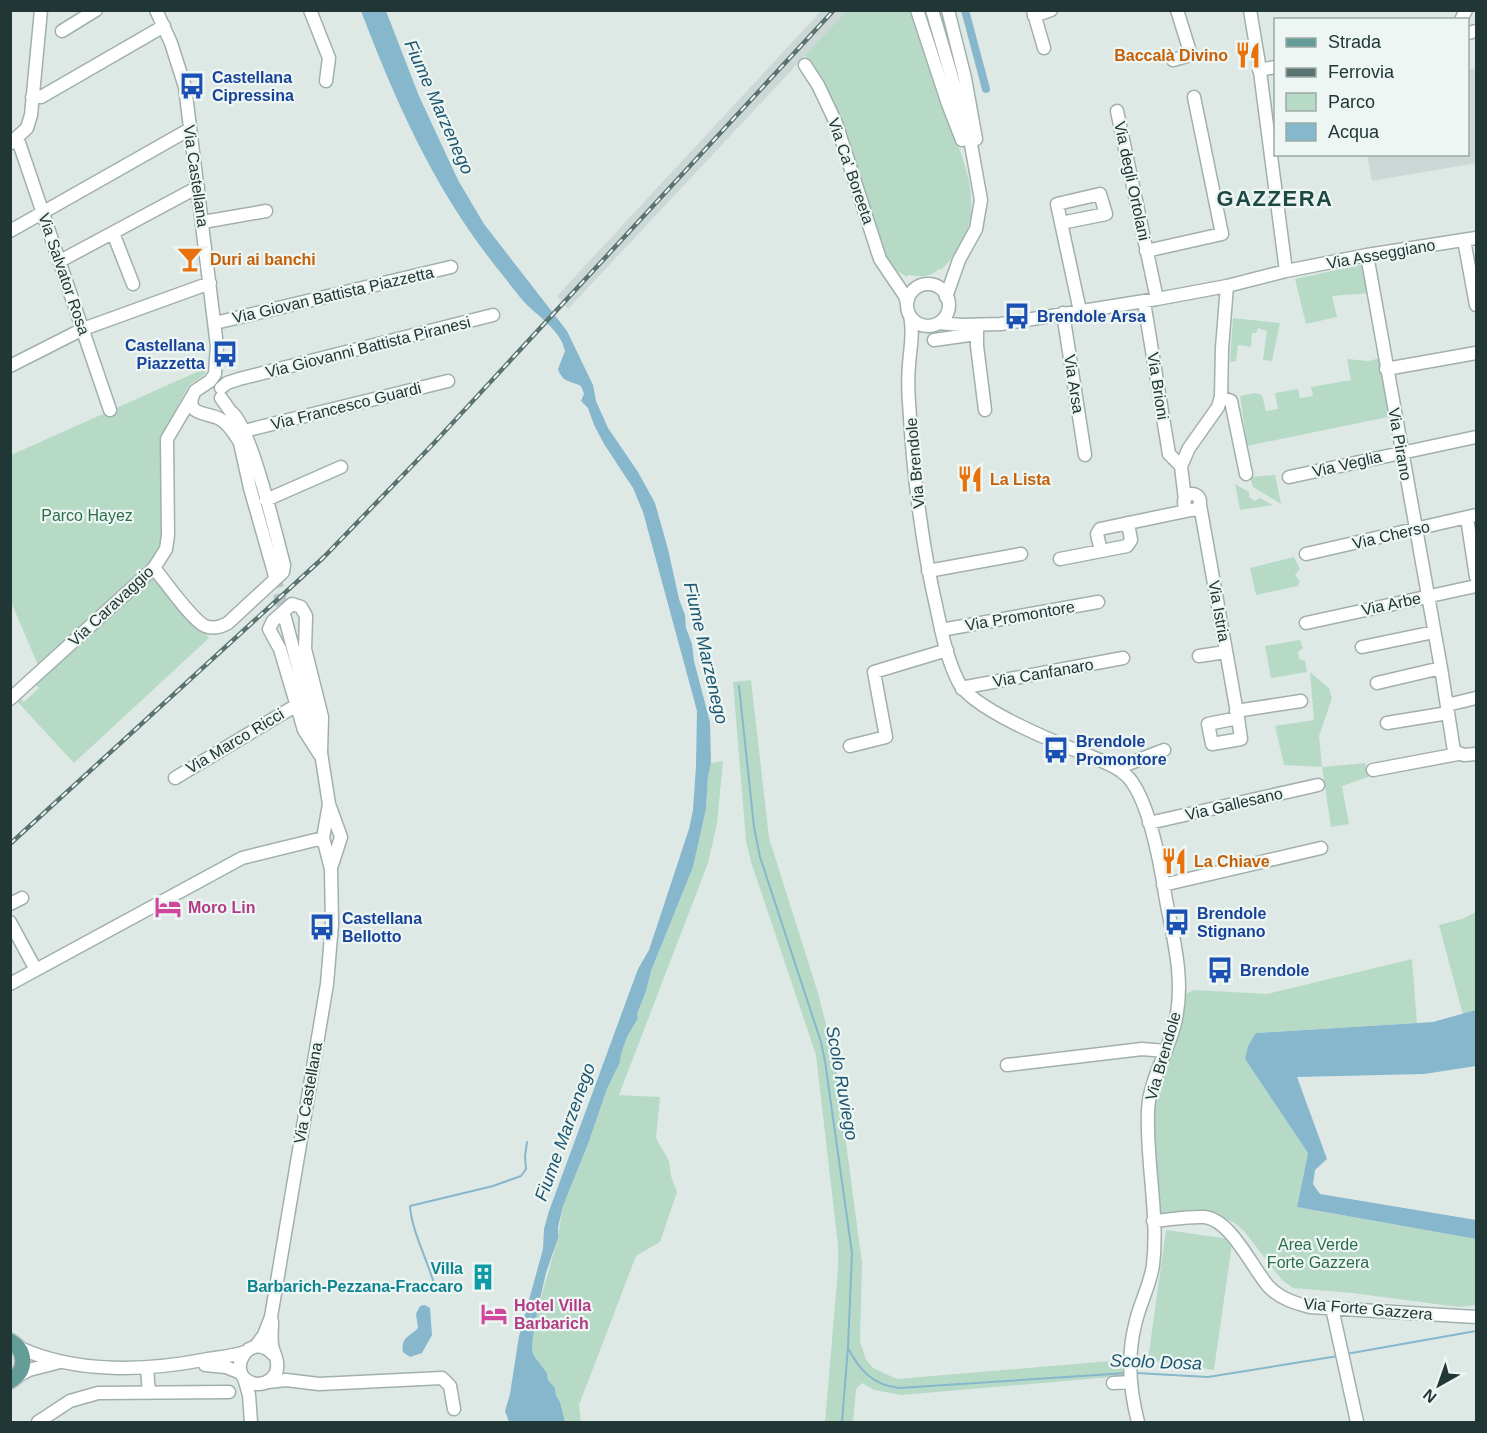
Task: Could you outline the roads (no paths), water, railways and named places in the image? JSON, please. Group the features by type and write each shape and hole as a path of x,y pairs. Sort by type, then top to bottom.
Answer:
{"main road":[{"path":"13,1342 24,1363 13,1379"}],"street":[{"path":"14,140 27,128 31,115 42,10"},
{"path":"63,31 96,10"},
{"name":"Via Castellana","path":"156,10 164,26 185,87 215,322 217,346 215,374 210,381 197,390"},
{"path":"309,10 329,58 326,81"},
{"path":"917,10 948,104 978,176"},
{"path":"932,10 978,176"},
{"path":"934,324 947,313 947,302 959,260 972,239 980,217 981,200 977,147 969,92 948,10"},
{"path":"1044,48 1034,13 1051,10"},
{"path":"1173,60 1191,55 1177,10"},
{"path":"934,340 976,328 1144,302 1227,286 1286,271 1250,10"},
{"path":"33,93 41,97 164,26"},
{"name":"Via Ca' Boreeta","path":"805,65 818,85 836,123 880,258 907,303"},
{"path":"1259,70 1274,67"},
{"name":"Via degli Ortolani","path":"1146,251 1222,234 1194,97"},
{"name":"Via degli Ortolani","path":"1117,111 1157,299"},
{"path":"10,231 190,129"},
{"name":"Via Salvator Rosa","path":"14,140 43,213 111,410"},
{"path":"60,261 198,187"},
{"path":"203,222 266,211"},
{"path":"1061,223 1080,311"},
{"path":"114,233 133,284"},
{"path":"1470,239 1476,305"},
{"name":"Via Asseggiano","path":"1286,271 1366,255 1470,239"},
{"name":"Via Pirano","path":"1366,255 1454,751 1458,754"},
{"path":"959,260 925,285 914,290 907,303 910,316 918,324 976,328"},
{"name":"Via Giovan Battista Piazzetta","path":"215,322 451,267"},
{"path":"893,278 942,290 947,302 958,317 976,328"},
{"path":"10,366 83,329 210,283"},
{"path":"1181,466 1189,448 1218,406 1221,397 1227,286"},
{"name":"Via Brioni","path":"1144,302 1169,454 1181,466"},
{"name":"Via Arsa","path":"1063,314 1085,455"},
{"name":"Via Giovanni Battista Piranesi","path":"221,394 227,383 242,378 493,315"},
{"name":"Via Brendole","path":"910,316 912,329 909,400 919,508 928,571 941,630 962,689 990,709 1119,770 1130,779 1136,788 1149,823 1163,885 1179,981 1177,1014 1149,1100 1153,1265 1135,1323 1130,1355 1138,1422"},
{"name":"Via Brendole","path":"910,355 920,335 934,324"},
{"path":"976,328 985,410"},
{"name":"Via Castellana","path":"207,416 219,410 224,373 217,346"},
{"path":"1386,369 1476,353"},
{"path":"223,362 234,376 242,378"},
{"name":"Via Francesco Guardi","path":"241,436 448,381"},
{"path":"154,568 201,623 212,628 225,625 283,572 284,565 266,500 241,436 225,423 194,409 192,400 197,390 213,387 221,394 231,412 235,414 241,436 275,576"},
{"name":"Via Caravaggio","path":"10,699 154,568 163,555 167,543 169,512 166,445 168,435 197,390"},
{"path":"1221,397 1231,401 1246,474"},
{"path":"176,422 186,418 207,416"},
{"name":"Via Veglia","path":"1289,477 1476,437"},
{"name":"Via Istria","path":"1181,466 1181,482 1192,505 1226,652 1237,714 1301,701"},
{"path":"266,500 341,467"},
{"path":"1101,551 1097,534 1099,529 1192,505"},
{"path":"1472,516 1476,577"},
{"name":"Via Cherso","path":"1306,554 1472,516"},
{"path":"1060,559 1129,546 1131,540 1128,523"},
{"path":"928,571 1021,554"},
{"name":"Via Arbe","path":"1306,623 1476,586"},
{"name":"Via Promontore","path":"941,630 1098,602"},
{"name":"Via Castellana","path":"295,604 301,607 306,616 305,649 322,717 321,755 309,741 295,706 280,650 269,629 289,605 295,604"},
{"name":"Via Castellana","path":"250,1350 264,1335 272,1317 324,1002 332,924 332,869 339,837 328,804 321,755 285,618"},
{"path":"1362,647 1434,632"},
{"path":"850,746 886,737 874,672 947,650"},
{"path":"1199,656 1226,652"},
{"name":"Via Canfanaro","path":"962,689 1124,658"},
{"path":"1377,683 1441,668"},
{"path":"1387,723 1447,709 1476,698"},
{"name":"Via Marco Ricci","path":"175,778 295,706"},
{"path":"1119,770 1123,766 1164,750"},
{"path":"1373,770 1458,754 1476,754"},
{"name":"Via Gallesano","path":"1149,823 1318,785"},
{"name":"Via Castellana","path":"328,804 325,839 332,869"},
{"path":"10,984 242,858 325,839 332,829 339,837"},
{"path":"1163,885 1321,848"},
{"path":"10,922 36,970"},
{"path":"1007,1065 1142,1049 1166,1051"},
{"name":"Via Forte Gazzera","path":"1153,1221 1204,1217 1215,1220 1233,1237 1270,1287 1291,1302 1310,1307 1476,1317"},
{"path":"1332,1308 1357,1422"},
{"name":"Via Castellana","path":"272,1317 276,1360"},
{"path":"13,1342 60,1362 113,1368 189,1364 266,1348 293,1381"},
{"path":"250,1350 240,1362 251,1416"},
{"path":"251,1416 253,1400 274,1376 276,1360"},
{"path":"13,1379 35,1367 60,1362"},
{"path":"189,1364 221,1366 254,1384 293,1381 319,1384 377,1383 442,1378 450,1386 454,1409"},
{"path":"147,1368 149,1393"},
{"path":"1113,1383 1131,1375"},
{"path":"38,1422 70,1401 98,1394 229,1392"}],"water":[{"path":"361,11 386,11 419,96 458,180 484,224 567,331 593,385 596,401 608,428 638,472 655,503 685,615 686,628 692,644 694,661 710,722 711,763 706,809 693,867 651,971 637,1014 638,1018 627,1037 620,1062 607,1089 563,1206 558,1238 546,1273 537,1312 532,1350 547,1373 548,1380 555,1388 565,1422 509,1422 505,1411 519,1336 543,1249 544,1229 549,1211 638,969 649,950 689,829 693,810 696,766 697,711 643,512 633,488 604,444 588,408 581,401 584,394 581,386 560,374 558,369 565,351 559,337 512,287 459,216 440,184 405,117"},
{"path":"1476,1010 1476,1066 1424,1074 1297,1077 1327,1159 1315,1170 1313,1184 1320,1194 1476,1220 1476,1239 1297,1207 1308,1153 1245,1059 1248,1046 1256,1033 1433,1022"},
{"path":"425,1305 430,1308 432,1335 422,1353 410,1357 403,1352 403,1343 418,1328 416,1314 420,1306"}],"waterway":[{"name":"Scolo Ruviego","path":"965,10 986,89"},
{"name":"Scolo Ruviego","path":"739,686 754,827 760,857 821,1042 852,1253 842,1422"},
{"path":"435,1287 414,1226 410,1206 493,1186 521,1176 526,1169 527,1142"},
{"name":"Scolo Dosa","path":"1346,1354 1476,1331"},
{"name":"Scolo Dosa","path":"848,1348 857,1364 868,1375 882,1384 899,1388 1127,1373"},
{"name":"Scolo Dosa","path":"1136,1373 1208,1377 1338,1356"}],"tunnel":[{"path":"275,576 285,618"}],"railway":[{"path":"10,844 324,557 434,443 834,10"}],"place":[{"name":"Baccalà Divino","path":"1248,55"},
{"name":"Castellana Cipressina","path":"192,86"},
{"name":"Duri ai banchi","path":"190,259"},
{"name":"Brendole Arsa","path":"1017,316"},
{"name":"Castellana Piazzetta","path":"225,354"},
{"name":"La Lista","path":"970,479"},
{"name":"Brendole Promontore","path":"1056,750"},
{"name":"La Chiave","path":"1174,861"},
{"name":"Moro Lin","path":"168,907"},
{"name":"Brendole Stignano","path":"1177,922"},
{"name":"Castellana Bellotto","path":"322,927"},
{"name":"Brendole","path":"1220,970"},
{"name":"Villa Barbarich-Pezzana-Fraccaro","path":"483,1277"},
{"name":"Hotel Villa Barbarich","path":"494,1314"}],"district":[{"name":"GAZZERA","path":"1275,198"}],"water label":[{"name":"Fiume Marzenego","path":"439,107"},
{"name":"Fiume Marzenego","path":"706,653"},
{"name":"Fiume Marzenego","path":"565,1132"}],"park label":[{"name":"Parco Hayez","path":"87,515"},
{"name":"Area Verde Forte Gazzera","path":"1318,1253"}]}
